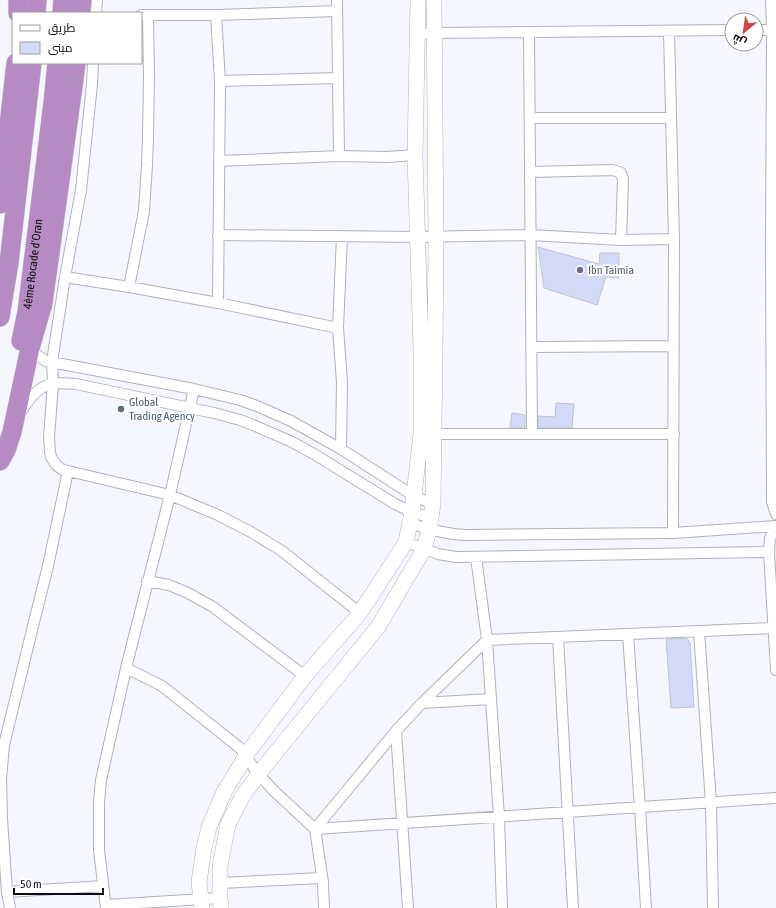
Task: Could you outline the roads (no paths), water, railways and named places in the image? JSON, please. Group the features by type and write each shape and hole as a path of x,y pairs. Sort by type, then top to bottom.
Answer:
{"highway":[{"path":"18,0 18,12"},
{"path":"36,12 37,0"},
{"path":"62,12 63,0"},
{"path":"80,12 82,0"},
{"path":"0,204 16,64"},
{"name":"4ème Rocade d'Oran","path":"0,316 9,263 32,64"},
{"name":"4ème Rocade d'Oran","path":"0,462 27,312 57,64"},
{"path":"0,462 8,444 14,424 30,348 40,316 44,296 76,64"}],"main road":[{"path":"220,896 220,866 228,824 242,797 378,627 424,549 430,524 433,504 421,352 415,155 418,0"},
{"path":"201,904 199,882 204,848 209,827 224,792 245,756 305,676 360,613 406,542 414,496 428,434 436,236 434,0"}],"street":[{"path":"96,12 97,0"},
{"path":"337,0 340,156"},
{"path":"771,0 774,246 772,502 776,514"},
{"path":"129,287 144,211 147,165 149,75 144,15 216,15 337,11"},
{"path":"216,15 220,81 218,303"},
{"path":"417,34 724,30"},
{"path":"764,30 772,30"},
{"path":"669,31 674,239 673,532"},
{"path":"529,32 532,434"},
{"path":"93,64 81,190 65,277 52,362 49,438 52,457 56,464 64,470 170,495 218,515 251,532 282,551 360,613"},
{"path":"220,81 338,78"},
{"path":"530,118 670,118"},
{"path":"219,161 340,156 387,157 415,155"},
{"path":"530,172 613,170 621,173 623,179 621,240"},
{"path":"218,235 530,235 621,240 674,239"},
{"path":"340,449 342,382 338,328 342,236"},
{"path":"65,277 218,303 338,328"},
{"path":"531,347 674,346"},
{"path":"30,348 41,359 52,362 194,390 240,400 257,406 291,421 340,449 414,496 433,504"},
{"path":"14,424 36,392 52,383 76,384 214,413 240,420 284,438 314,454 386,499 411,518 430,524 442,533 465,535 673,532 776,526 770,538 769,552 776,670"},
{"path":"194,390 170,495 126,668 101,780 98,828 99,850 106,907 201,904 220,896 322,878"},
{"path":"428,434 674,434"},
{"path":"10,908 7,892 2,819 1,778 4,744 48,566 68,471"},
{"path":"406,542 438,554 456,557 769,552"},
{"path":"476,557 487,640 499,817 502,908"},
{"path":"147,581 169,585 212,606 305,676"},
{"path":"315,829 396,731 422,703 487,640 774,628"},
{"path":"699,630 711,803 713,908"},
{"path":"628,634 646,908"},
{"path":"558,637 573,908"},
{"path":"126,668 162,686 240,748 272,790 315,829 322,878 324,908"},
{"path":"422,703 491,699"},
{"path":"396,731 408,908"},
{"path":"315,829 776,798"},
{"path":"7,892 104,886"}],"place":[{"name":"Ibn Taimia","path":"580,270"},
{"name":"Global Trading Agency","path":"121,409"}]}
